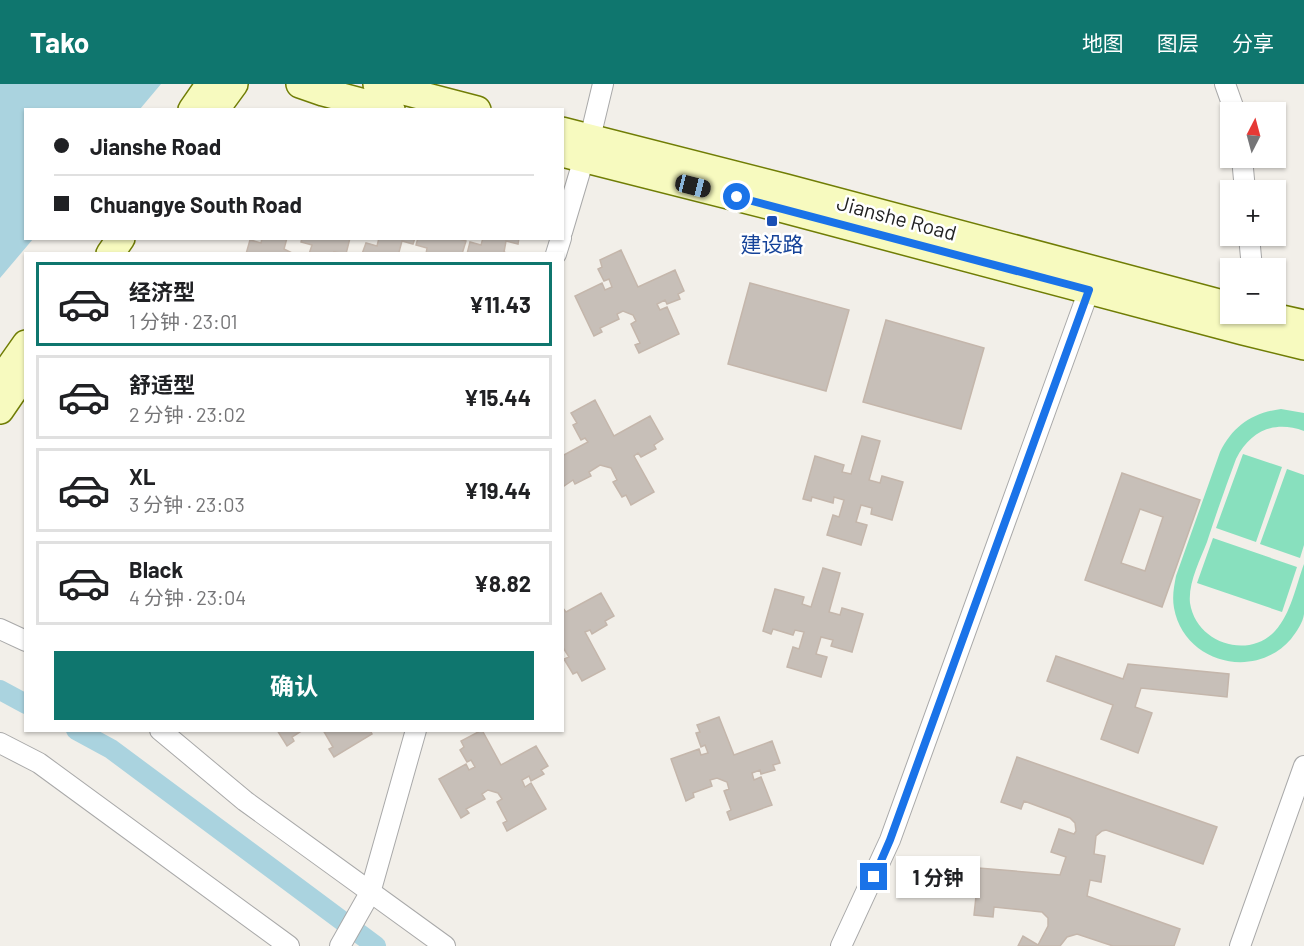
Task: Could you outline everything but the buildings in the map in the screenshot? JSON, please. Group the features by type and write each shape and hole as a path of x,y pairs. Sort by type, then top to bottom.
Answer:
{"street":[{"path":"193,108 210,84"},
{"path":"216,108 234,84"},
{"path":"300,84 383,108"},
{"path":"377,84 469,108"},
{"path":"564,222 579,150 603,84"},
{"path":"1225,84 1231,102"},
{"name":"Jianshe Road","path":"564,133 579,150 1089,290 1304,346"},
{"name":"Jianshe Road","path":"579,150 1220,304"},
{"path":"841,946 890,840 1089,290"},
{"path":"1286,320 1304,324"},
{"path":"0,381 24,347"},
{"path":"0,410 24,375"},
{"path":"0,629 24,640"},
{"path":"162,732 246,801 445,946"},
{"path":"339,946 370,893 415,732"},
{"path":"0,742 39,763 289,946"},
{"path":"1240,946 1304,766"}],"green space":[{"path":"1281,409 1304,413 1304,431 1283,427 1264,430 1248,441 1242,449 1236,459 1195,572 1190,603 1194,617 1212,637 1225,643 1238,645 1264,640 1281,624 1304,564 1304,614 1291,639 1276,652 1259,660 1241,662 1223,660 1206,653 1191,642 1180,627 1173,604 1176,576 1225,443 1244,422 1261,414"},
{"path":"1243,454 1282,467 1256,542 1216,528"},
{"path":"1287,469 1304,475 1304,545 1300,558 1260,544"},
{"path":"1213,538 1297,567 1282,612 1197,583"}],"water":[{"path":"0,84 161,84 141,108 24,108 24,240 32,240 0,278"}],"waterway":[{"path":"0,690 24,703"},
{"path":"80,732 111,749 376,946"}],"place":[{"name":"建设路","path":"772,221"}],"route":[{"path":"737,197 1089,290 890,840 874,877"}]}
